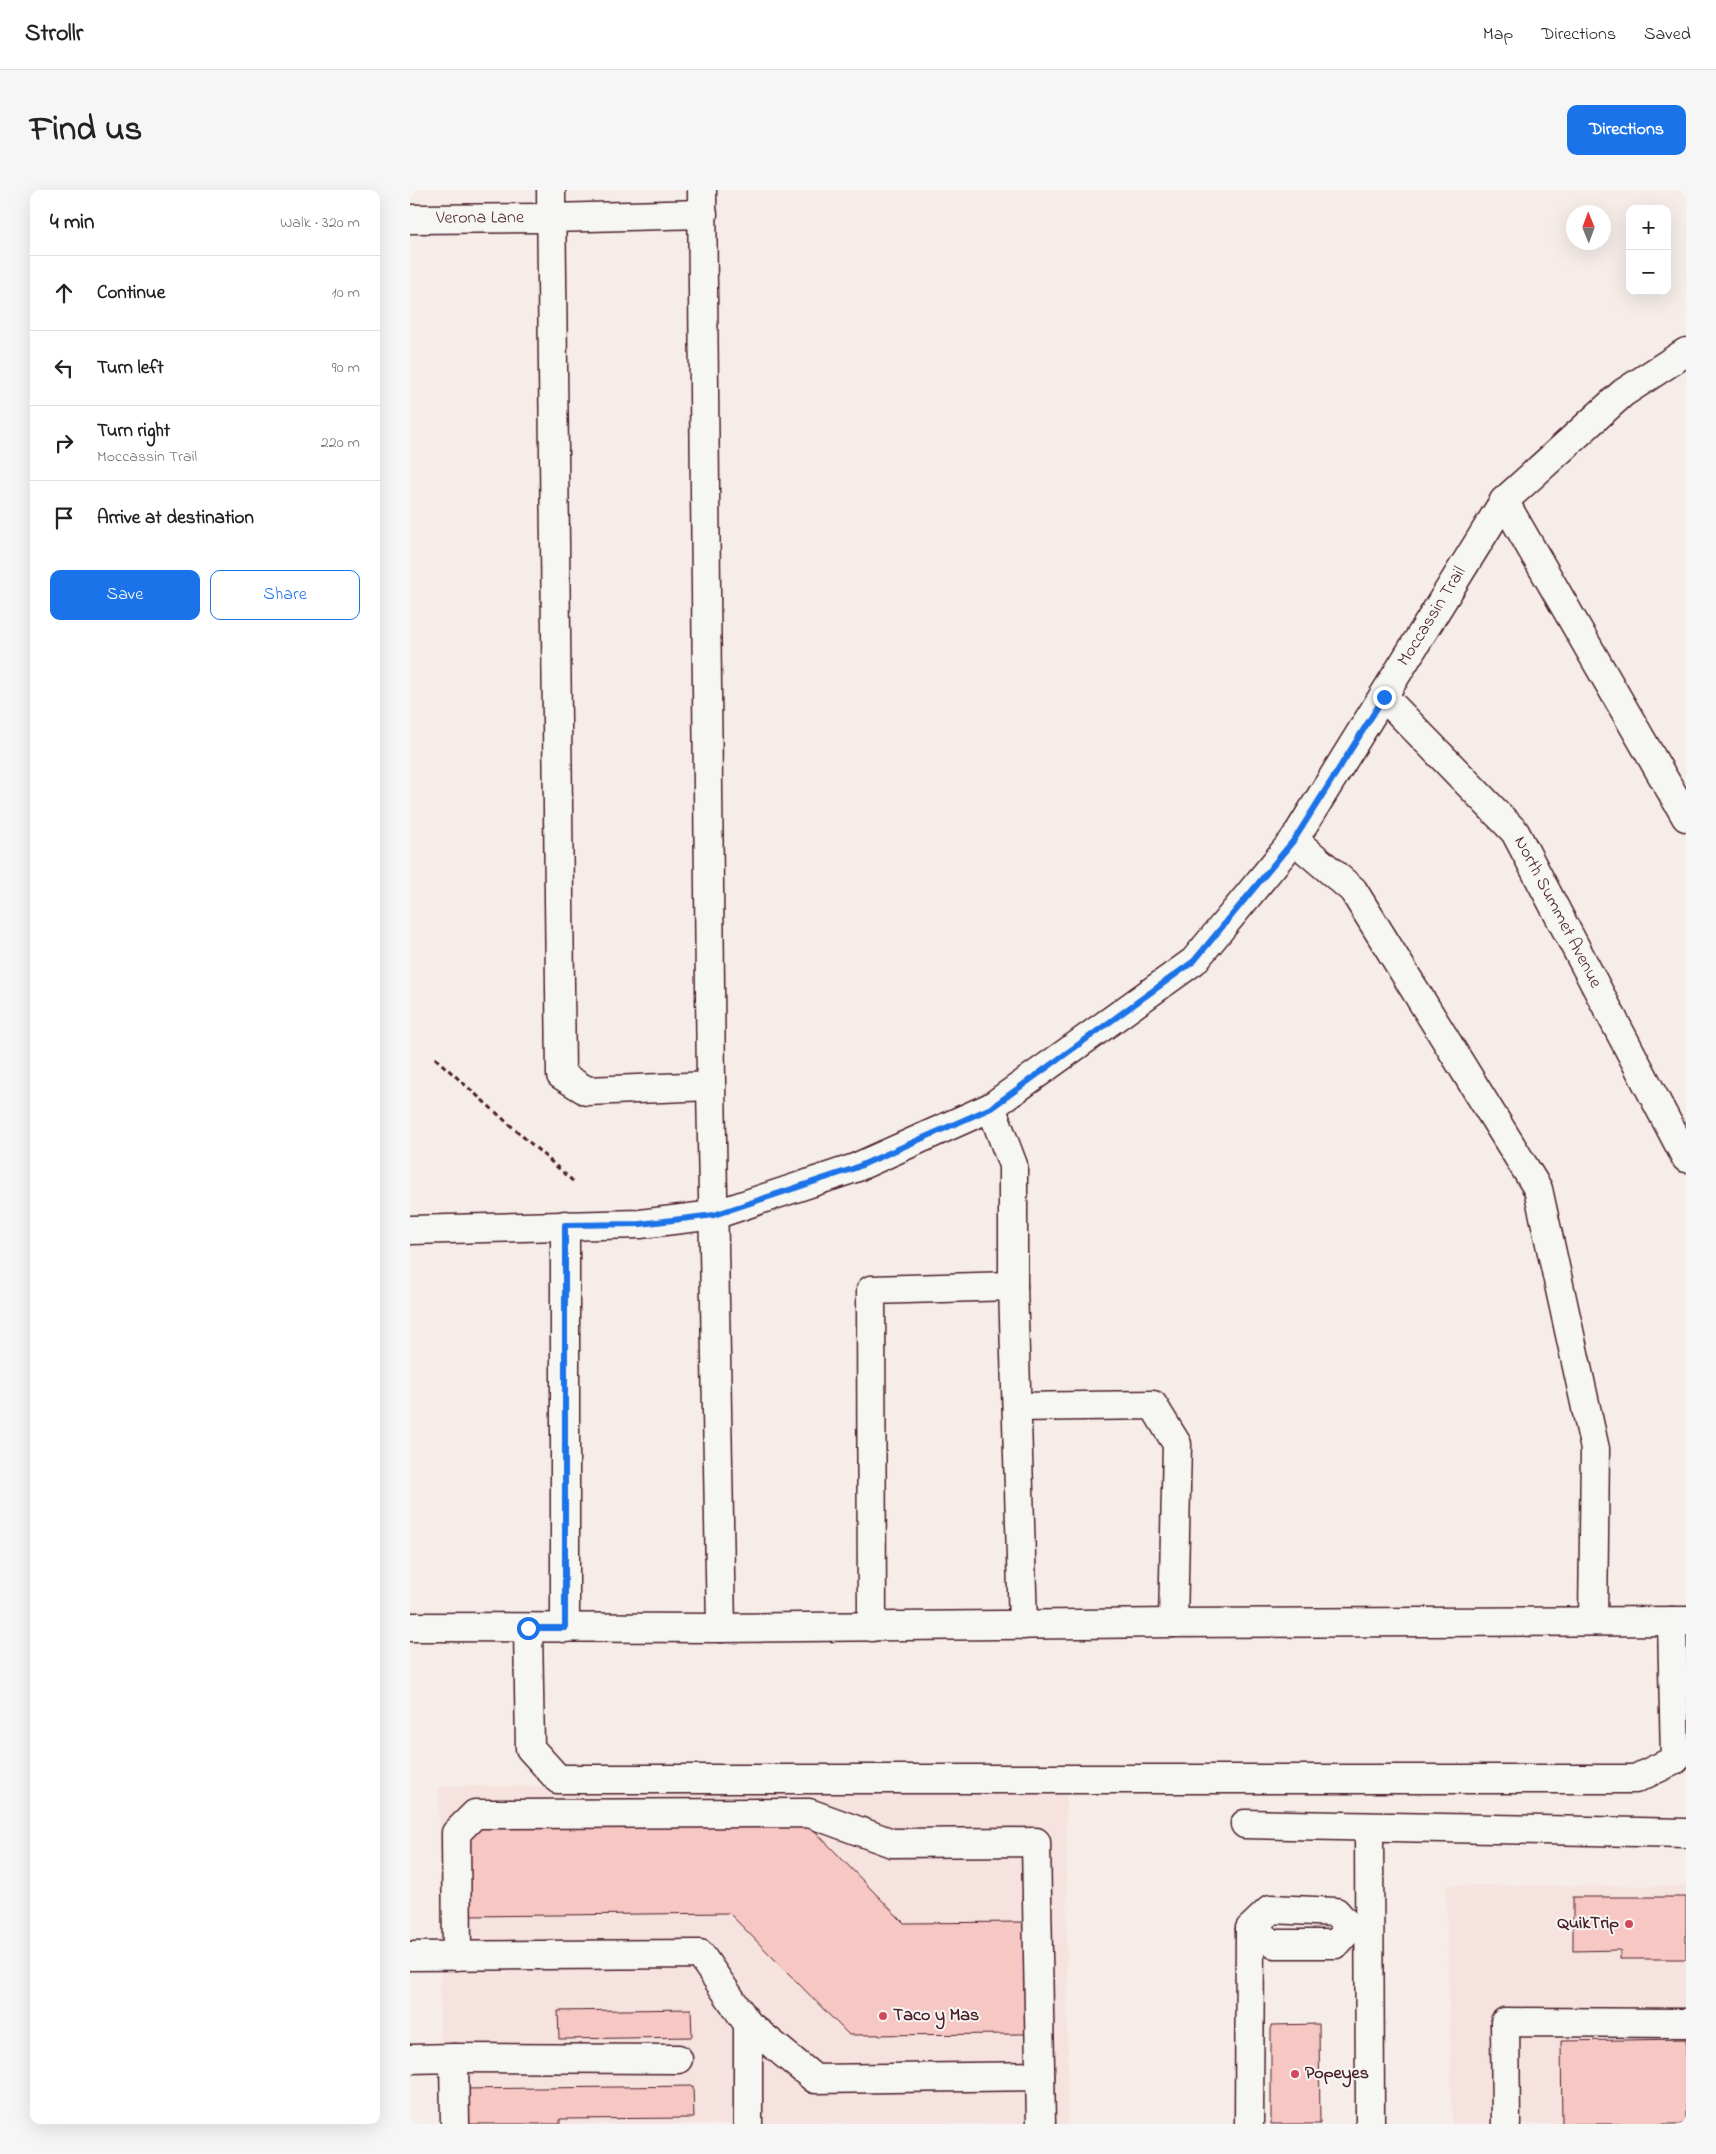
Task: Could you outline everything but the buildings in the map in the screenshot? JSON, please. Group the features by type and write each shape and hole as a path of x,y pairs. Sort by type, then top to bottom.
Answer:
{"street":[{"path":"550,190 561,1075 586,1092 711,1086"},
{"path":"702,202 711,1086 721,1628"},
{"name":"Verona Lane","path":"410,219 551,218 702,202"},
{"name":"Moccassin Trail","path":"410,1230 640,1224 714,1215 855,1168 991,1108 1194,961 1294,840 1504,501 1623,392 1686,352"},
{"path":"1504,501 1686,817"},
{"name":"North Summet Avenue","path":"1384,697 1515,832 1686,1158"},
{"path":"1294,840 1353,890 1538,1189 1595,1449 1593,1622"},
{"path":"991,1108 1013,1165 1013,1286 1023,1625"},
{"path":"565,1225 565,1628"},
{"path":"872,1627 871,1290 1013,1286"},
{"path":"1017,1407 1153,1405 1177,1444 1173,1623"},
{"path":"410,1628 528,1628 565,1628 721,1628 1173,1623 1679,1621 1675,1760 1635,1779 558,1778 530,1748 528,1628"},
{"path":"457,1956 456,1833 475,1814 809,1814 892,1843 1036,1842 1041,2124"},
{"path":"1245,1824 1686,1833"},
{"path":"1369,1827 1359,1928 1370,2124"},
{"path":"1249,2124 1250,1929 1271,1909 1336,1912 1359,1928"},
{"path":"410,1956 700,1954 748,2024 815,2079 1040,2076"},
{"path":"1506,2124 1505,2022 1686,2023"},
{"path":"748,2024 748,2124"},
{"path":"454,2058 454,2124"},
{"path":"410,2059 678,2059"}],"path":[{"path":"435,1058 575,1183"}],"shaded area":[{"path":"439,1786 1066,1789 1068,2124 441,2124"},
{"path":"1446,1885 1686,1886 1686,2124 1452,2124"}],"place":[{"name":"QuikTrip","path":"1629,1924"},
{"name":"Taco y Mas","path":"883,2016"},
{"name":"Popeyes","path":"1295,2074"}],"route":[{"path":"528,1628 565,1628 565,1225 640,1224 714,1215 855,1168 991,1108 1194,961 1294,840 1384,697"}]}
